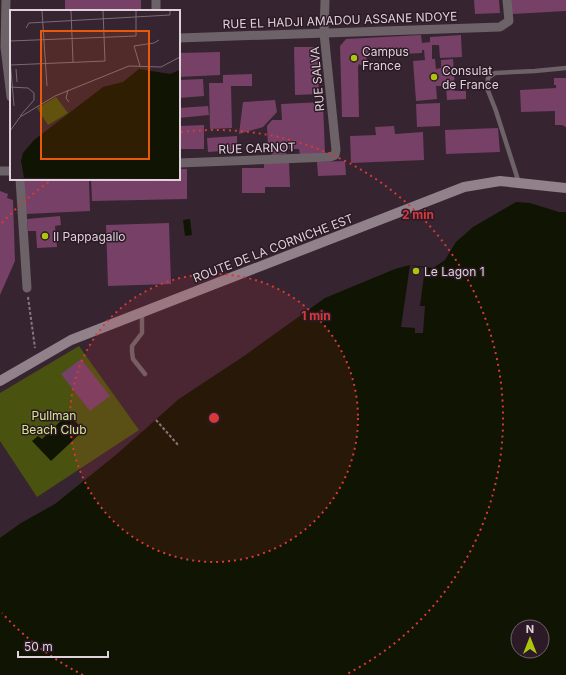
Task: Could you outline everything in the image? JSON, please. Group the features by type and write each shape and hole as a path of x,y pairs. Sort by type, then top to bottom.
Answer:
{"street":[{"path":"6,0 5,47 10,89"},
{"name":"RUE SALVA","path":"325,0 324,33 336,150 335,155"},
{"name":"RUE EL HADJI AMADOU ASSANE NDOYE","path":"180,38 502,26 509,21 507,0"},
{"name":"RUE CARNOT","path":"180,163 330,157 335,155"},
{"path":"20,180 27,288"},
{"name":"ROUTE DE LA CORNICHE EST","path":"0,381 71,340 464,187 500,181 566,188"}],"lane":[{"path":"519,183 487,88 488,78 496,73 566,68"},
{"path":"142,312 142,333 132,346 132,352 133,359 145,374"}],"path":[{"path":"27,288 36,359"},
{"path":"156,420 179,446"}],"green space":[{"name":"Pullman Beach Club","path":"79,346 139,430 37,497 0,441 0,393"}],"shaded area":[{"path":"516,202 530,203 559,212 566,212 566,675 0,675 0,538 21,523 55,504 117,454 179,399 244,356 325,298 395,269 410,265 433,268 445,260 456,242 473,227"},
{"path":"190,219 192,235 185,236 183,220"},
{"path":"68,414 84,430 51,461 32,441 38,436 42,439"}],"pier":[{"path":"410,265 425,268 420,306 425,306 423,333 415,333 415,328 401,327"}],"building":[{"path":"65,0 141,0 141,10 65,10"},
{"path":"474,0 499,0 500,13 475,14"},
{"path":"511,0 566,0 566,11 512,14"},
{"path":"421,35 422,43 430,42 430,37 461,35 462,57 440,58 439,45 432,45 432,59 435,59 436,69 441,68 441,60 453,59 455,91 466,91 466,99 447,100 446,86 436,86 437,99 416,101 413,61 425,60 424,50 422,50 422,53 366,56 367,60 363,66 359,64 358,67 359,117 342,117 340,46 346,39"},
{"path":"294,47 318,47 319,94 295,95"},
{"path":"220,52 220,75 180,77 180,53"},
{"path":"252,74 252,86 231,86 232,128 210,129 209,83 223,83 223,75"},
{"path":"554,78 566,78 566,127 562,125 555,125 555,111 521,112 520,90 556,88 556,85 554,85"},
{"path":"203,79 204,96 180,98 180,80"},
{"path":"275,100 277,112 263,127 239,134 243,102"},
{"path":"323,102 325,154 300,155 299,149 286,149 286,154 272,155 270,148 268,148 267,126 272,120 282,120 281,104"},
{"path":"440,103 440,126 417,127 416,104"},
{"path":"208,106 209,115 180,118 180,108"},
{"path":"204,125 204,149 180,149 180,126"},
{"path":"394,126 395,134 423,132 424,160 351,163 350,136 376,135 375,127"},
{"path":"498,128 500,152 446,154 445,130"},
{"path":"237,136 237,150 208,152 207,138"},
{"path":"345,161 346,175 318,176 317,162"},
{"path":"289,162 290,187 265,187 265,193 242,193 242,168 264,168 264,163"},
{"path":"180,169 187,169 187,199 92,201 91,180 180,180"},
{"path":"24,180 89,180 90,211 26,214"},
{"path":"0,191 8,194 7,198 13,200 15,261 0,295"},
{"path":"60,216 61,225 55,226 57,247 37,248 36,231 28,231 27,219"},
{"path":"169,223 171,284 108,286 106,225"},
{"path":"81,359 110,396 90,411 61,374"}],"place":[{"name":"Campus France","path":"354,58"},
{"name":"Consulat de France","path":"434,77"},
{"name":"Il Pappagallo","path":"45,236"},
{"name":"Le Lagon 1","path":"416,271"}]}
